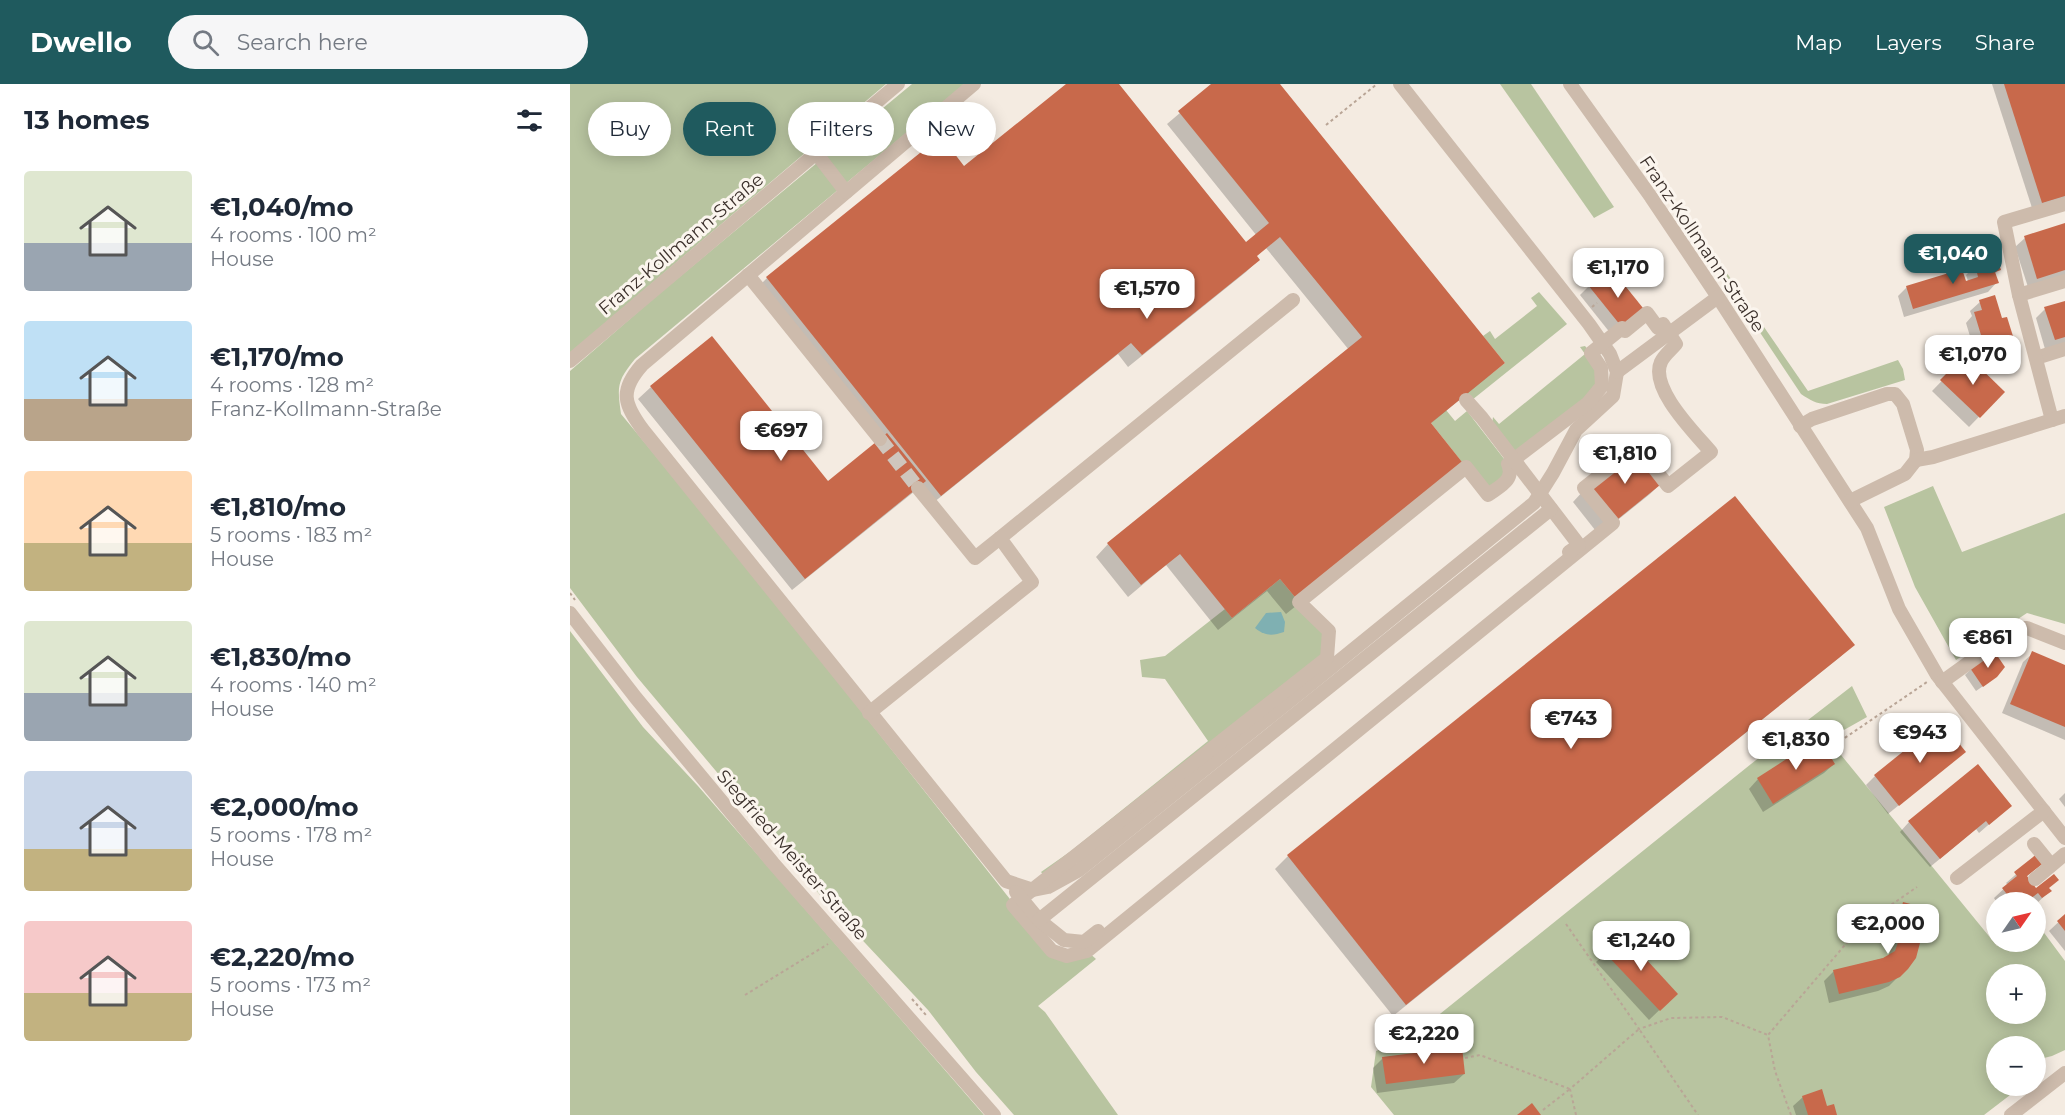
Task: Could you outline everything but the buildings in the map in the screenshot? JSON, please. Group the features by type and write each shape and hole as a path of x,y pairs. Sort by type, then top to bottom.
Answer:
{"street":[{"name":"Franz-Kollmann-Straße","path":"877,102 898,84"},
{"path":"974,84 642,365 630,379 626,393 629,411 869,713 1039,920 1064,940 1084,942 1579,545 1466,400"},
{"path":"1006,881 1033,890 1048,887 1079,870 1534,503 1576,430 1613,396 1617,372 1610,354 1400,84"},
{"name":"Franz-Kollmann-Straße","path":"1570,84 1651,197 1718,297 1867,528 1899,609 1940,679 2065,838"},
{"name":"Franz-Kollmann-Straße","path":"570,361 812,156"},
{"path":"818,156 846,192"},
{"path":"1850,501 1905,474 1917,460 1934,457 2058,418 2036,358 2019,296 2004,222 2065,204"},
{"path":"748,275 880,440"},
{"path":"2019,296 2065,281"},
{"path":"1617,372 1718,297"},
{"path":"918,488 975,558 1293,300"},
{"path":"1647,313 1658,328 1663,324 1676,344 1661,362 1659,382 1675,408 1711,452 1668,486 1637,446 1584,488 1613,523 1087,951 1067,956 1052,951 1013,906 1327,658 1329,631 1299,602 1466,467 1488,495 1508,480 1511,470 1508,464 1588,403 1602,386 1601,368 1591,353 1603,344 1622,328 1625,331 1647,313"},
{"path":"2036,358 2065,349"},
{"path":"1800,426 1812,419 1887,393 1896,394 1903,404 1917,450 1917,460"},
{"path":"1039,920 1551,509"},
{"path":"869,713 1032,582 1000,538"},
{"name":"Siegfried-Meister-Straße","path":"570,613 636,698 773,863 994,1115"},
{"path":"1940,679 2017,628 2027,628 2065,643"},
{"path":"1958,878 2044,811"},
{"path":"2034,844 2051,866"},
{"path":"2035,879 2065,854"},
{"path":"2011,1115 2065,1073"}],"path":[{"path":"1326,125 1377,84"},
{"path":"1830,748 1940,679"},
{"path":"1768,1035 1862,925 1917,887"},
{"path":"1566,924 1698,1115"},
{"path":"745,995 839,938"},
{"path":"1543,1110 1639,1029 1671,1018 1722,1017 1768,1035"},
{"path":"1768,1035 1775,1071 1791,1115"},
{"path":"1465,1058 1480,1055 1570,1089"},
{"path":"1570,1089 1576,1115"}],"green space":[{"path":"570,84 886,84 865,102 788,102 788,156 801,156 570,353"},
{"path":"912,84 965,84 943,102 906,102 906,133 894,143 894,102 890,102"},
{"path":"1500,84 1531,84 1614,207 1594,218"},
{"path":"825,156 879,156 635,359 620,384 621,414 736,553 1051,951 1087,951 1096,959 1038,1006 1045,1012 1118,1115 1014,1115 976,1072 928,1010 820,895 637,677 570,588 570,371"},
{"path":"1689,218 1808,391 1898,360 1905,380 1827,404 1813,401 1801,394 1685,220"},
{"path":"1539,292 1567,324 1472,400 1467,393 1505,363 1483,336 1490,331 1495,339 1537,306 1531,298"},
{"path":"1585,346 1591,353 1602,386 1516,452 1492,425 1493,417 1499,424 1585,354 1580,347"},
{"path":"1446,410 1455,421 1467,411 1511,470 1488,495 1431,423"},
{"path":"1933,486 1962,552 2065,513 2065,624 2027,613 1956,660 1915,587 1884,507"},
{"path":"1280,579 1299,602 1329,631 1327,658 1047,879 1041,872 1071,851 1208,741 1165,679 1142,677 1140,660 1165,656 1225,609 1232,618"},
{"path":"570,631 643,727 698,786 984,1115 570,1115"},
{"path":"1852,686 1867,717 1828,739 1986,933 1986,952 2046,952 2046,935 2065,961 2065,1050 2046,1058 2046,1036 1986,1036 1986,1096 2009,1096 1984,1115 1394,1115 1371,1087 1376,1051 1410,1038 1751,764"}],"water":[{"path":"1281,612 1285,622 1284,632 1269,634 1262,633 1255,628 1266,613"}],"tunnel":[{"path":"880,439 918,488"}]}
